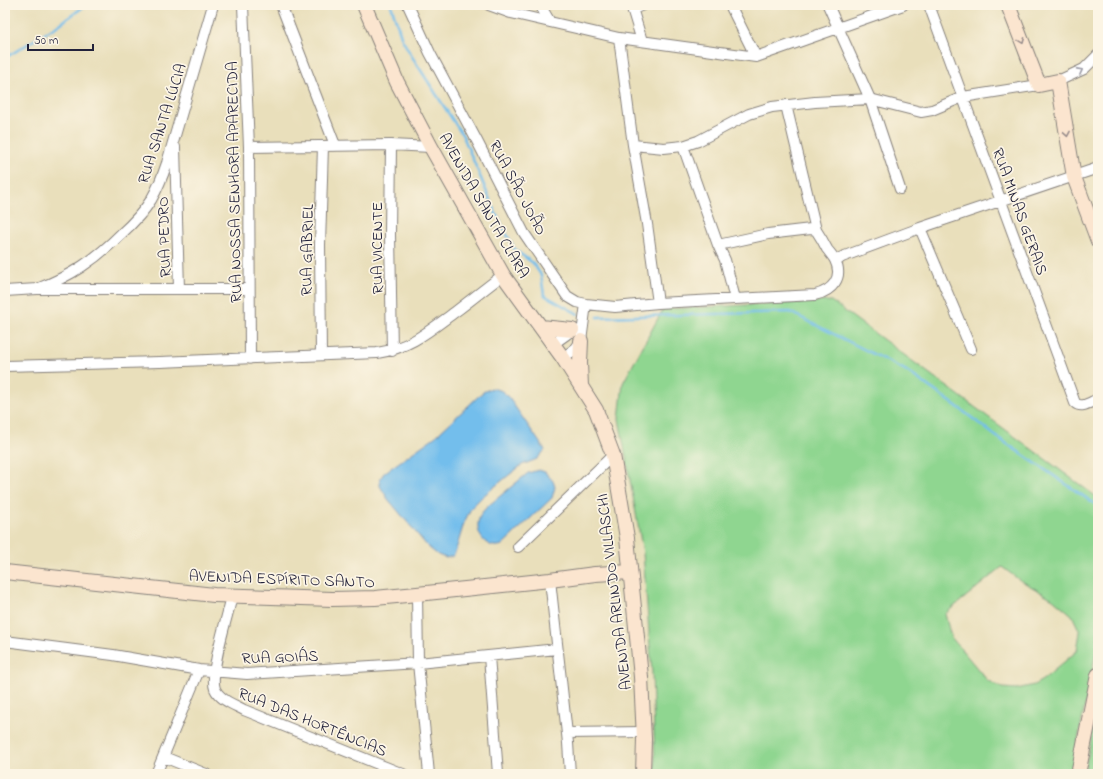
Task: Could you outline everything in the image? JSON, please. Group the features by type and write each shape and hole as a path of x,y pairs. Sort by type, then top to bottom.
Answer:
{"street":[{"name":"RUA SANTA LÚCIA","path":"37,289 56,282 87,264 140,216 152,199 161,181 175,137 213,5"},
{"name":"RUA NOSSA SENHORA APARECIDA","path":"243,5 249,147 250,359"},
{"path":"281,5 335,145"},
{"name":"AVENIDA SANTA CLARA","path":"364,5 397,82 431,147 503,275 563,358 596,410"},
{"name":"RUA SÃO JOÃO","path":"408,5 430,53 524,233 567,296 577,302 615,307 658,303 815,295 824,293 836,282 838,272 836,261"},
{"path":"489,5 511,13 619,38 756,57 903,5"},
{"path":"540,5 550,22"},
{"path":"642,41 632,7 643,5"},
{"path":"730,5 756,57"},
{"path":"828,5 870,99 900,189"},
{"name":"RUA MINAS GERAIS","path":"929,5 1075,403 1076,405 1083,406 1098,399"},
{"path":"1008,5 1039,86"},
{"path":"619,38 633,145 647,224 658,303"},
{"path":"633,145 664,148 683,146 698,141 749,114 772,107 815,102 870,99 921,112 932,110 963,97 1039,86 1058,81 1084,69 1098,55"},
{"path":"1058,81 1074,177 1098,241"},
{"path":"786,106 816,230 836,261 842,257 920,228 1098,168"},
{"name":"RUA PEDRO","path":"175,137 179,289"},
{"path":"249,147 335,145 431,147"},
{"name":"RUA VICENTE","path":"391,145 390,234 392,351"},
{"name":"RUA GABRIEL","path":"321,355 320,245 324,146"},
{"path":"683,146 718,245 725,260 736,299"},
{"path":"920,228 971,349"},
{"path":"718,245 768,234 811,229 816,230"},
{"path":"5,366 250,359 392,351 410,343 426,333 503,275"},
{"path":"5,291 37,289 250,289"},
{"path":"581,387 581,341 578,328 586,304"},
{"path":"541,327 578,328"},
{"path":"553,344 578,328"},
{"path":"563,358 576,348 581,341"},
{"name":"AVENIDA ARLINDO VILLASCHI","path":"596,410 613,455 627,538 641,677 644,732 643,774"},
{"path":"518,546 613,455"},
{"name":"AVENIDA ESPÍRITO SANTO","path":"5,572 207,595 332,599 375,598 595,574 630,572"},
{"path":"550,580 567,733 570,774"},
{"path":"417,594 418,663 429,774"},
{"name":"RUA DAS HORTÊNCIAS","path":"232,596 214,671 215,689 224,700 244,710 404,774"},
{"name":"RUA GOIÁS","path":"5,641 113,655 199,670 247,674 418,663 557,649"},
{"path":"489,656 498,774"},
{"path":"156,774 199,670"},
{"path":"1078,774 1098,675"},
{"path":"567,733 644,732"},
{"path":"164,757 206,774"}],"green space":[{"path":"831,301 1098,498 1098,642 1071,774 654,774 652,673 643,553 619,419 623,383 663,309","holes":["1002,567 1018,579 1053,599 1072,615 1080,632 1077,651 1044,679 1034,685 1017,689 1002,688 987,680 951,637 945,614"]},
{"path":"1098,704 1098,774 1084,774"}],"water":[{"path":"492,388 502,391 509,398 545,450 537,459 522,465 509,475 471,508 464,523 455,553 453,556 446,558 438,555 428,547 388,499 380,486 380,479 384,473 436,436 483,392"},
{"path":"539,470 545,472 553,481 555,487 552,498 502,545 491,545 483,540 478,530 479,519 482,512 528,473"}],"waterway":[{"path":"5,58 57,26 86,5"},
{"path":"391,5 402,39 463,136 496,214 515,250 533,263 541,275 544,295 578,314"},
{"path":"598,317 790,312 905,370 997,437 1098,506"}]}
